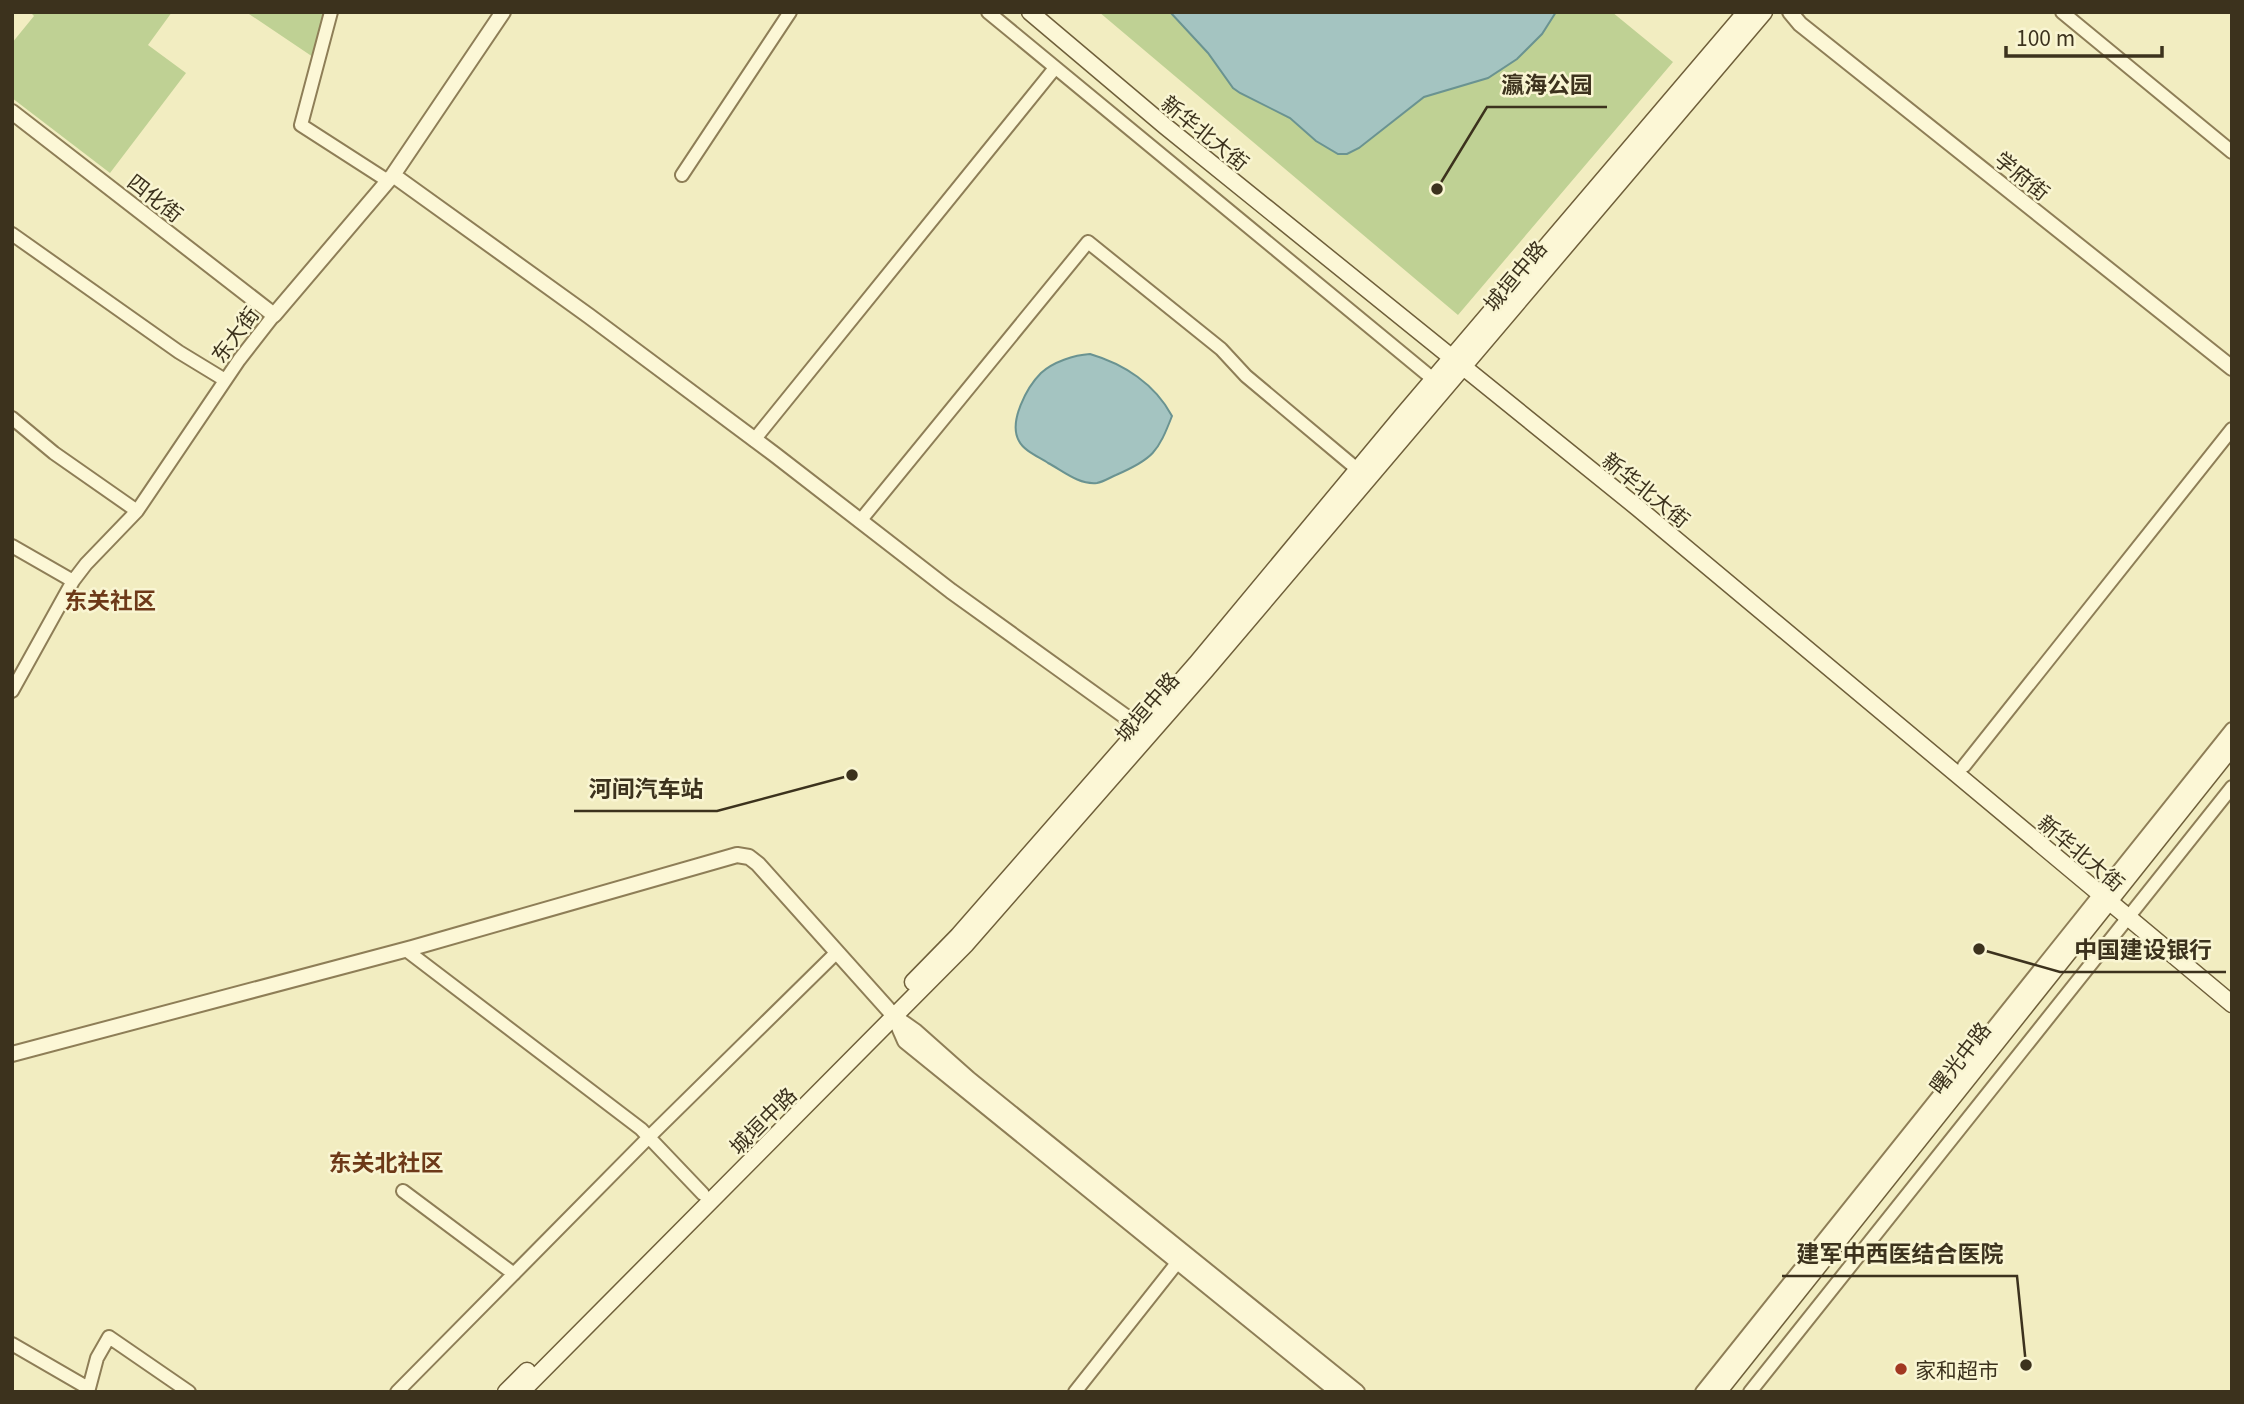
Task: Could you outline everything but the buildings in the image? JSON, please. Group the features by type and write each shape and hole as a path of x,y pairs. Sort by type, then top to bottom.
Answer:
{"main road":[{"name":"新华北大街","path":"1030,12 1165,126 1645,500 1964,766 2232,1004"},
{"name":"新华北大街","path":"1046,12 1638,508 2117,901 2232,990"},
{"name":"城垣中路","path":"506,1392 703,1194 891,1012 966,944 1205,671 1746,12"},
{"name":"城垣中路","path":"531,1389 891,1012 1196,664 1433,379 1461,358 1764,12"},
{"name":"曙光中路","path":"1731,1392 2117,901 2232,747"},
{"name":"曙光中路","path":"1718,1392 2117,901 2232,764"}],"street":[{"path":"331,12 301,125 390,178 589,316 951,591 1140,727"},
{"name":"东大街","path":"12,691 73,581 137,511 225,380 274,315 390,178 503,12"},
{"path":"682,175 790,12"},
{"path":"988,12 1433,379"},
{"name":"学府街","path":"1790,12 1800,24 2232,368"},
{"name":"学府街","path":"1798,12 2232,357"},
{"path":"2062,12 2232,152"},
{"path":"754,440 1055,68"},
{"name":"四化街","path":"12,112 274,315"},
{"path":"12,234 179,352 225,380"},
{"path":"860,521 1088,242 1221,349 1246,376 1357,469"},
{"path":"12,418 54,453 137,511"},
{"path":"1964,766 2232,429"},
{"path":"12,546 73,581"},
{"path":"1750,1392 2117,901 2232,729"},
{"path":"1702,1392 2117,901 2232,787"},
{"path":"12,1054 406,950 737,855 749,857 891,1012 969,1079 1357,1392"},
{"path":"406,950 649,1137 703,1194"},
{"path":"397,1392 649,1137 837,952"},
{"path":"891,1012 905,1041 914,1049 1338,1392"},
{"path":"403,1191 514,1274"},
{"path":"1075,1392 1177,1263"},
{"path":"12,1344 88,1390 97,1358 109,1337 190,1392"}],"green space":[{"path":"30,12 172,12 148,45 186,73 110,173 12,98 12,43 34,16"},
{"path":"246,12 325,12 313,57"},
{"path":"1099,12 1612,12 1673,62 1458,315"}],"water":[{"path":"1170,12 1556,12 1542,34 1517,59 1488,78 1424,97 1359,148 1347,154 1338,154 1316,141 1290,118 1233,88 1208,53"},
{"path":"1090,354 1115,363 1148,385 1172,416 1153,453 1138,464 1097,483 1078,480 1032,453 1021,445 1016,433 1017,415 1021,405 1041,373 1064,360"}],"place":[{"name":"瀛海公园","path":"1437,189"},
{"name":"河间汽车站","path":"852,775"},
{"name":"中国建设银行","path":"1979,949"},
{"name":"建军中西医结合医院","path":"2026,1365"},
{"name":"家和超市","path":"1901,1369"}],"district":[{"name":"东关社区","path":"110,599"},
{"name":"东关北社区","path":"386,1161"}]}
